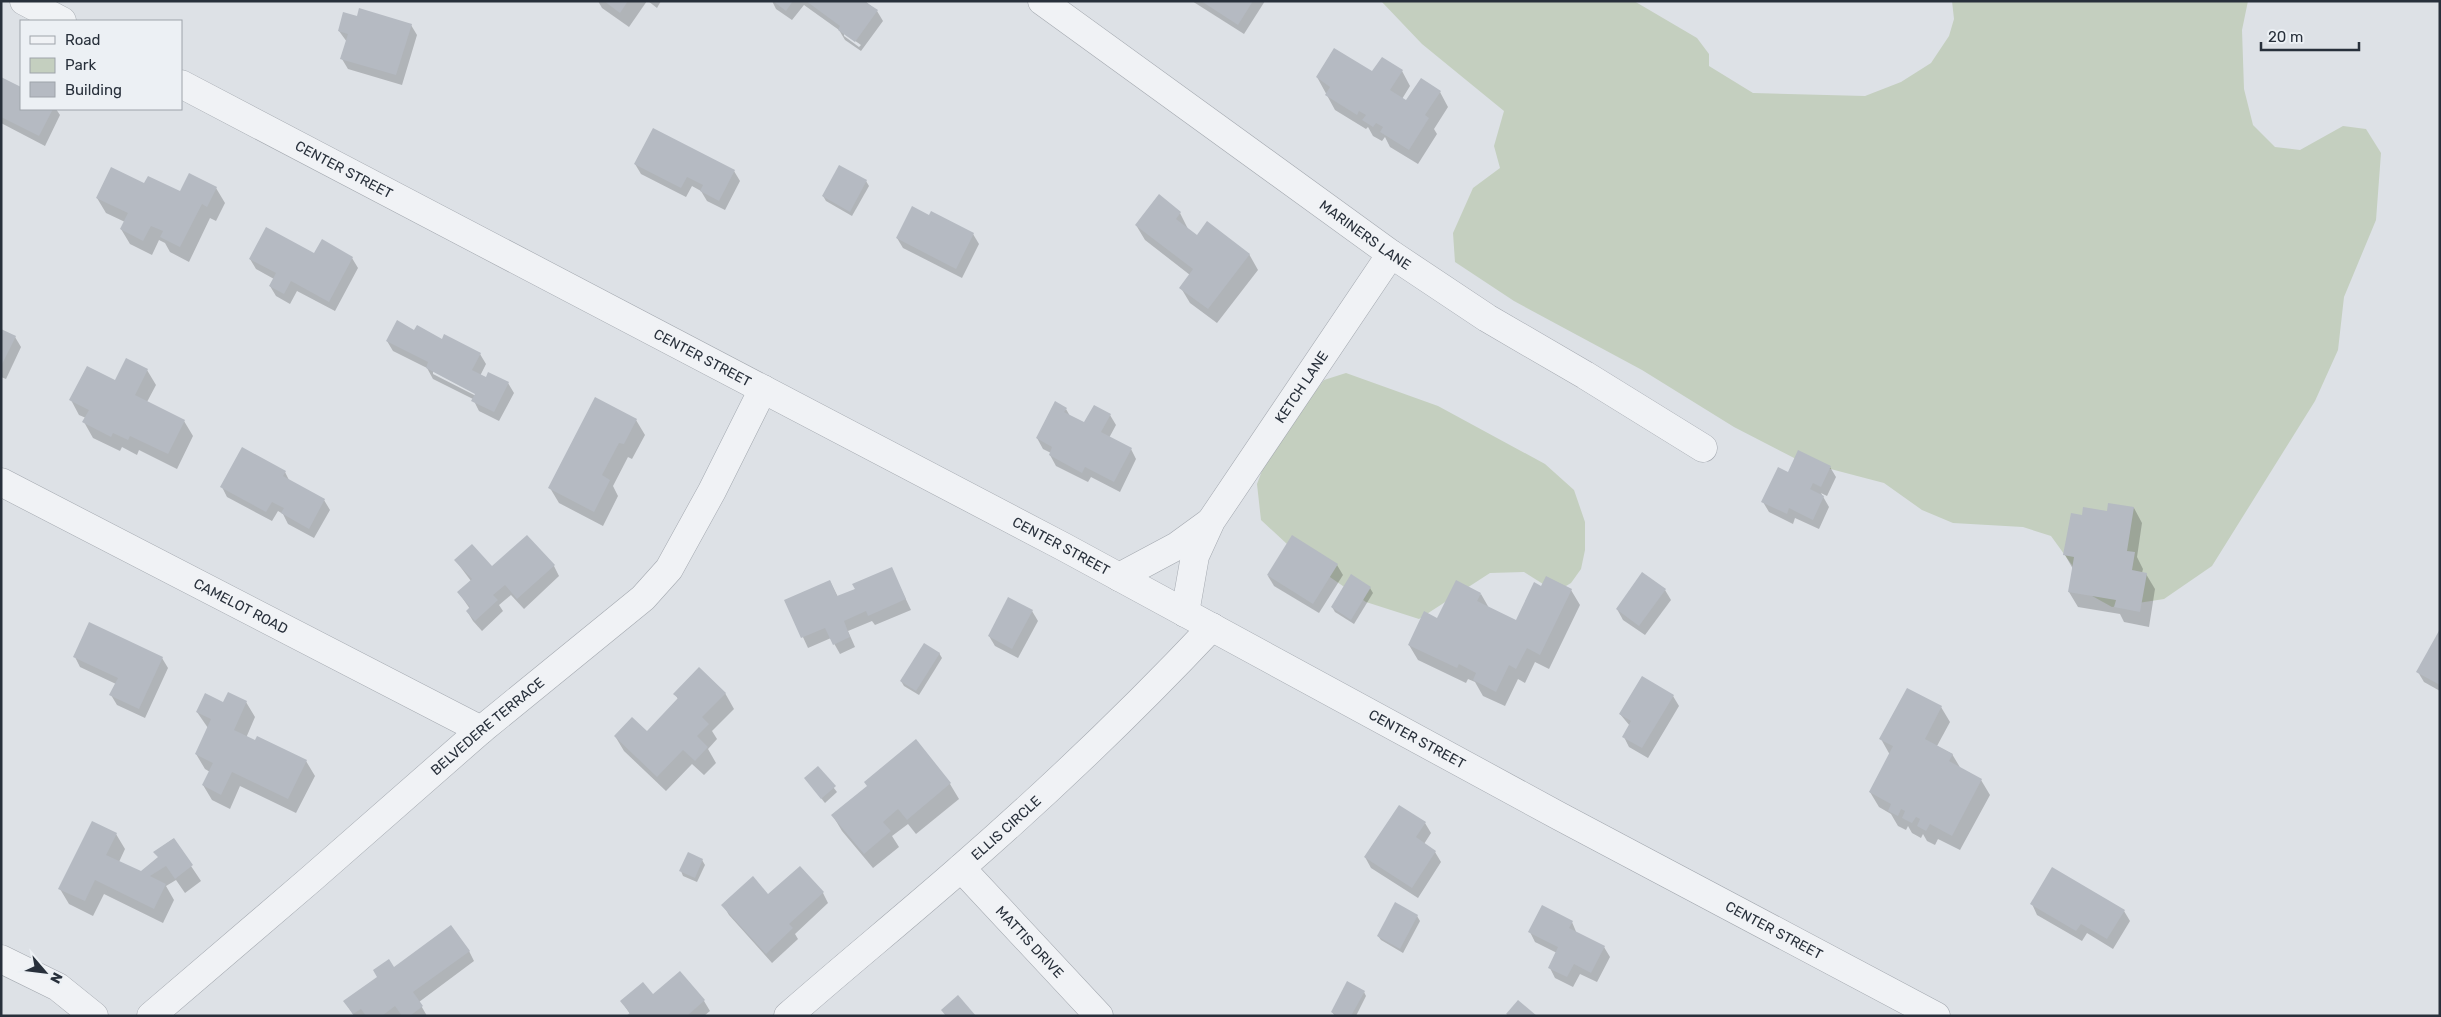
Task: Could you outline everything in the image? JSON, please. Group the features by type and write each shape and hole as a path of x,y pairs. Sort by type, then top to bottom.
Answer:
{"street":[{"path":"24,1 60,20"},
{"name":"MARINERS LANE","path":"1042,1 1391,254 1487,318 1703,448"},
{"name":"CENTER STREET","path":"182,85 1120,577 1568,820 1936,1016"},
{"name":"KETCH LANE","path":"1185,613 1196,556 1211,521 1391,254"},
{"name":"BELVEDERE TERRACE","path":"151,1016 481,730 643,598 669,569 712,491 763,389"},
{"name":"CAMELOT ROAD","path":"1,482 481,730"},
{"name":"KETCH LANE","path":"1120,577 1177,546 1211,521"},
{"name":"ELLIS CIRCLE","path":"788,1016 961,868 1084,757 1212,627"},
{"name":"MATTIS DRIVE","path":"961,868 1099,1016"},
{"path":"1,958 58,987 94,1016"}],"green space":[{"path":"1381,1 1634,1 1697,38 1709,54 1709,66 1753,93 1865,96 1901,82 1931,63 1949,36 1954,19 1952,1 2248,1 2242,30 2244,89 2253,125 2275,147 2300,150 2343,126 2366,129 2381,153 2376,220 2344,297 2338,350 2315,401 2212,566 2164,599 2112,607 2085,592 2072,565 2051,536 2023,527 1953,523 1922,510 1884,483 1800,461 1734,427 1642,370 1514,301 1455,262 1453,233 1473,188 1500,168 1494,146 1504,111 1422,44"},
{"path":"1346,373 1438,406 1545,464 1574,490 1585,522 1585,550 1581,569 1571,583 1561,589 1543,584 1524,572 1490,573 1419,619 1366,602 1301,557 1261,520 1257,484 1269,452 1324,380"}],"building":[{"path":"604,1 628,1 620,13"},
{"path":"773,1 793,1 786,11"},
{"path":"806,1 864,1 878,10 855,42 838,30 840,26"},
{"path":"1201,1 1253,1 1238,25"},
{"path":"359,8 412,24 396,75 340,59 348,34 338,31 343,12 357,16"},
{"path":"1334,48 1372,71 1382,57 1403,70 1390,90 1406,100 1421,78 1441,91 1425,115 1429,118 1409,150 1380,132 1383,127 1376,123 1373,127 1362,120 1366,115 1359,111 1357,115 1325,95 1330,87 1316,77"},
{"path":"1,77 20,86 20,110 52,110 39,136 1,117"},
{"path":"653,128 735,170 719,201 700,191 703,185 687,177 681,188 634,164"},
{"path":"839,165 867,180 850,212 822,196"},
{"path":"111,167 144,183 148,176 180,191 189,173 217,187 207,207 202,204 180,247 160,237 163,231 151,226 143,241 120,229 128,213 96,198"},
{"path":"1159,194 1181,212 1176,219 1197,235 1207,221 1250,254 1208,309 1179,288 1193,269 1135,225"},
{"path":"912,206 929,215 931,211 974,233 956,269 896,238"},
{"path":"266,227 314,253 322,239 353,257 329,302 291,281 284,294 269,286 276,273 249,259"},
{"path":"397,320 414,330 417,325 442,339 444,334 481,353 472,370 486,377 488,372 509,382 494,412 471,401 475,394 426,368 428,362 386,341"},
{"path":"1,329 16,336 1,366"},
{"path":"126,358 148,369 135,395 185,420 168,454 130,436 128,440 113,433 111,437 82,422 89,410 69,400 87,366 115,380"},
{"path":"595,397 637,419 624,444 619,443 602,475 610,480 594,512 548,488"},
{"path":"1055,401 1067,408 1064,412 1084,422 1094,405 1111,414 1101,432 1132,448 1114,482 1085,467 1082,473 1049,455 1052,447 1036,438"},
{"path":"242,447 286,471 283,476 325,499 309,529 281,513 284,508 272,502 266,512 220,487"},
{"path":"1798,450 1831,466 1821,487 1813,483 1810,489 1824,496 1813,520 1789,508 1787,514 1761,502 1778,467 1788,472"},
{"path":"2108,503 2134,507 2127,551 2135,552 2132,570 2147,573 2140,612 2114,607 2116,600 2068,592 2074,557 2063,555 2071,513 2082,515 2083,507 2107,511"},
{"path":"527,535 555,565 517,599 505,585 493,595 498,600 475,621 466,611 470,607 457,592 472,579 454,560 472,544 492,566"},
{"path":"1292,535 1338,564 1313,604 1267,575"},
{"path":"892,567 906,599 868,616 866,611 844,621 850,637 833,645 825,628 801,638 784,600 830,580 837,596 855,589 852,584"},
{"path":"1642,572 1666,589 1639,626 1616,609"},
{"path":"1351,574 1371,587 1351,620 1331,607"},
{"path":"1546,576 1572,589 1540,655 1527,648 1516,669 1509,665 1496,692 1473,680 1476,673 1459,664 1457,668 1408,645 1424,611 1437,618 1456,580 1481,593 1477,601 1516,620 1534,582 1541,586"},
{"path":"1008,597 1033,610 1012,649 988,636"},
{"path":"89,622 163,657 139,709 109,695 118,678 73,657"},
{"path":"2440,629 2440,685 2416,672"},
{"path":"924,643 940,653 916,691 900,681"},
{"path":"699,667 726,693 702,717 709,724 697,736 708,747 695,761 683,750 657,777 614,736 632,717 647,731 678,698 673,694"},
{"path":"1642,676 1674,695 1642,748 1622,737 1631,721 1619,714"},
{"path":"1907,688 1942,706 1925,739 1953,754 1949,761 1982,779 1952,836 1930,824 1926,831 1917,826 1920,819 1916,817 1912,823 1902,818 1905,811 1901,809 1898,816 1888,811 1891,804 1869,792 1893,746 1879,739"},
{"path":"228,692 247,701 234,730 255,740 257,736 307,760 288,799 232,772 221,795 202,785 213,763 195,754 211,719 196,712 205,693 223,702"},
{"path":"916,739 951,783 907,820 898,809 883,822 891,831 864,854 831,815 867,786 864,782"},
{"path":"818,766 836,786 821,799 804,778"},
{"path":"1399,805 1426,822 1416,837 1436,851 1412,888 1364,857"},
{"path":"92,821 117,833 106,855 141,871 158,857 153,852 174,838 193,865 175,879 166,866 150,876 166,884 154,909 95,880 85,901 58,889"},
{"path":"688,852 703,859 695,878 679,871"},
{"path":"800,866 824,892 789,924 793,928 766,954 721,905 753,876 768,894"},
{"path":"2052,867 2125,910 2107,939 2081,924 2076,931 2030,904"},
{"path":"1395,902 1418,915 1400,949 1377,936"},
{"path":"1542,905 1573,921 1569,928 1605,946 1591,973 1574,964 1567,977 1548,968 1558,947 1528,932"},
{"path":"451,925 470,951 413,992 423,1006 410,1016 402,1016 395,1006 382,1016 366,1016 361,1009 353,1014 343,1001 377,977 373,970 389,959 394,967"},
{"path":"680,971 705,1000 687,1016 626,1016 630,1013 620,1001 643,982 653,994"},
{"path":"1347,981 1365,991 1351,1016 1338,1016 1331,1012"},
{"path":"958,995 976,1016 946,1016 941,1010"},
{"path":"1518,1000 1537,1016 1509,1016 1506,1014"}]}
